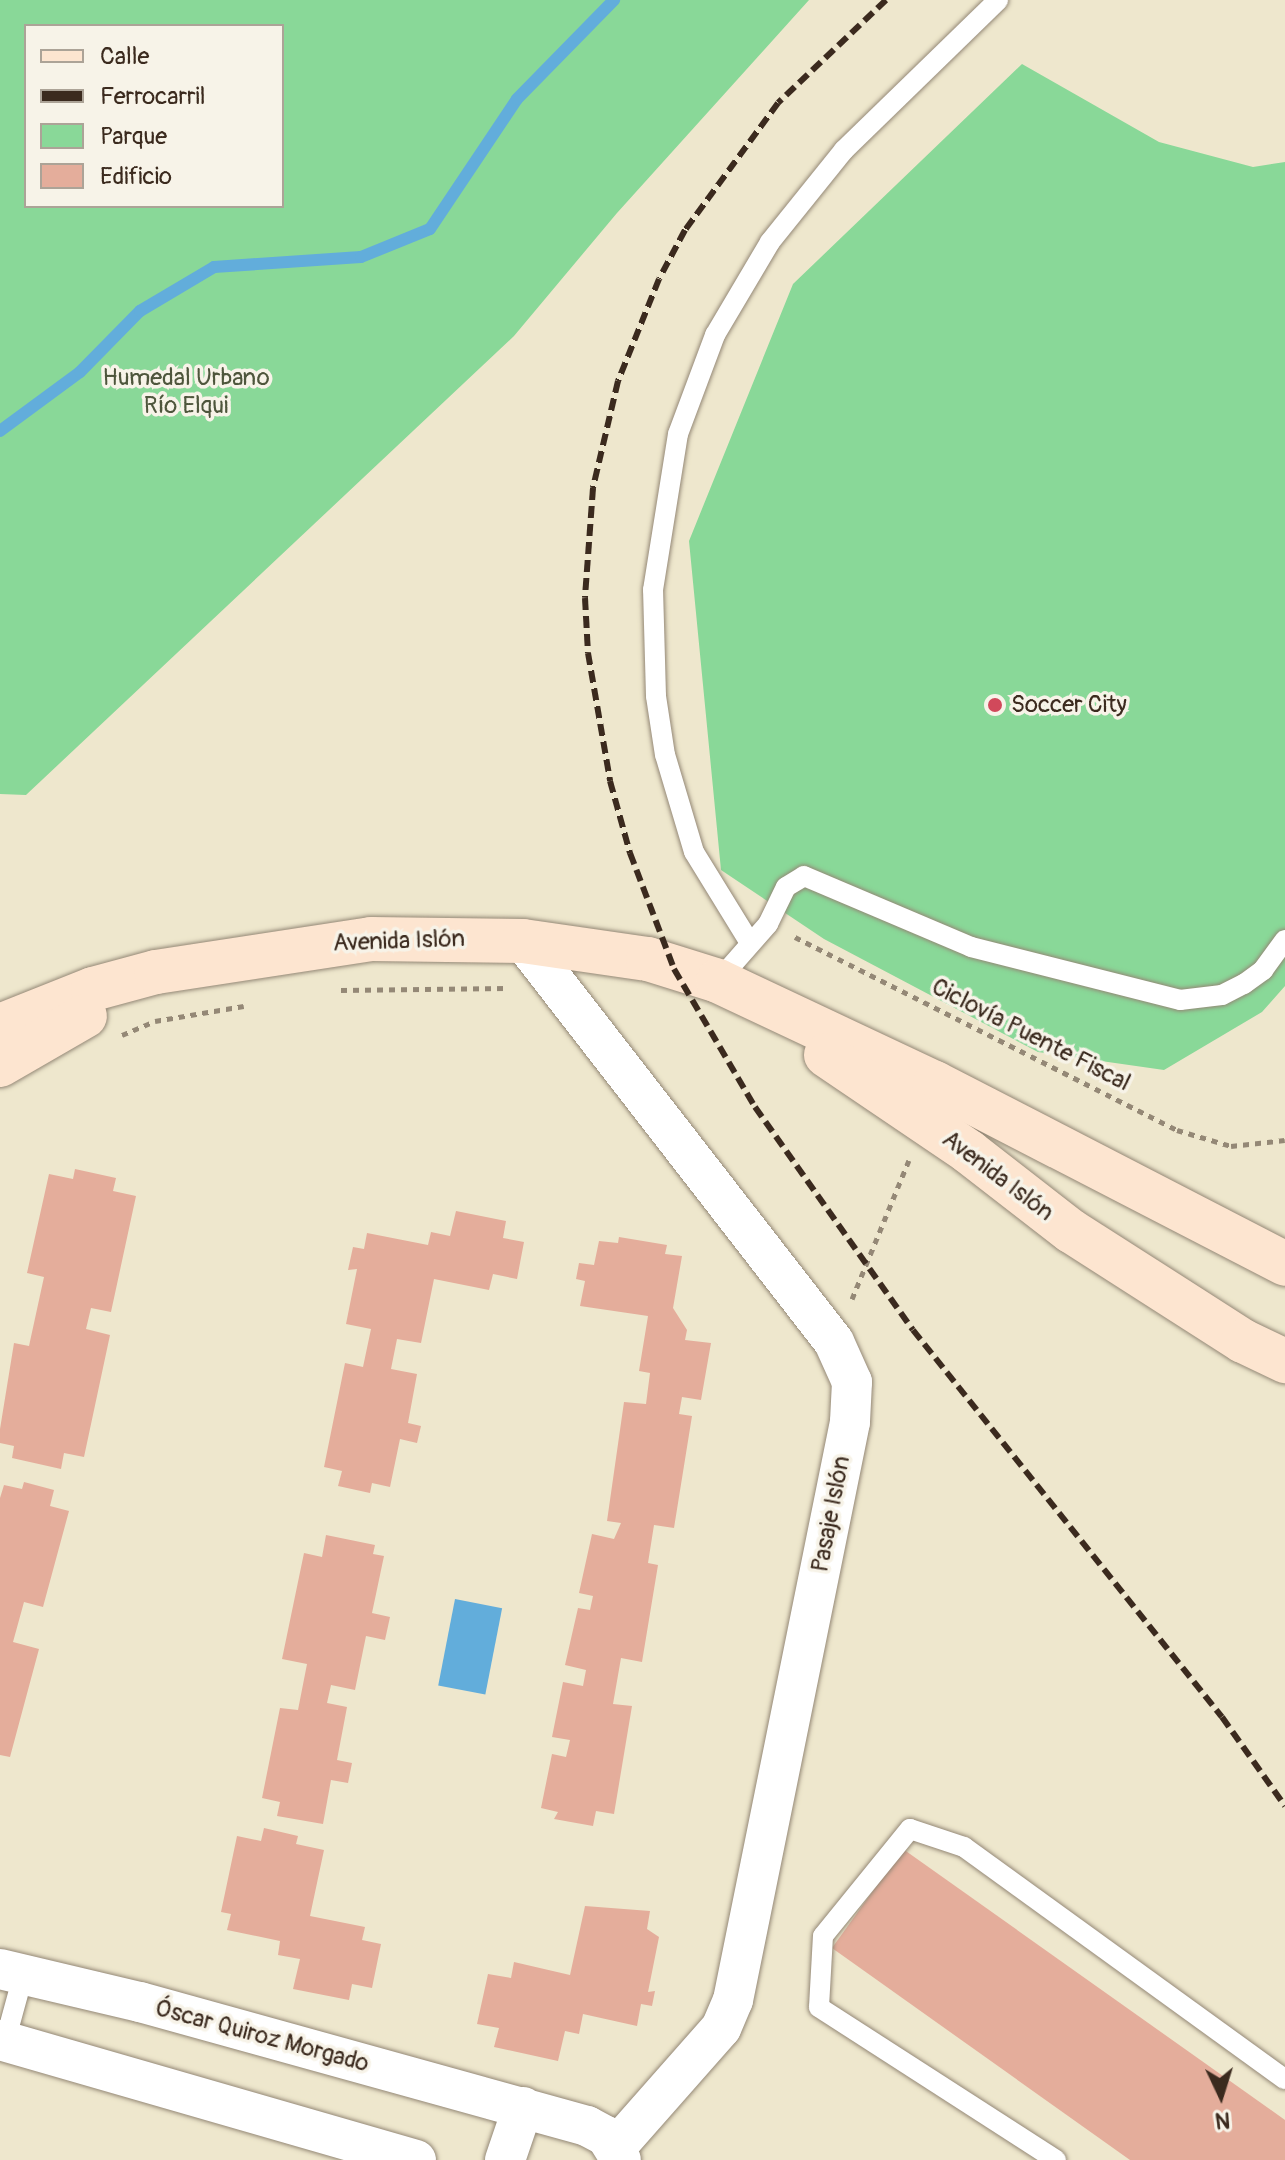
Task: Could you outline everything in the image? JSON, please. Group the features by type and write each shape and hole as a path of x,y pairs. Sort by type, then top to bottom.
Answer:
{"main road":[{"name":"Avenida Islón","path":"0,1026 93,989 221,962 371,939 523,941 648,959 718,981 935,1083 1285,1264"},
{"name":"Avenida Islón","path":"0,1065 92,1013 221,962"},
{"name":"Avenida Islón","path":"718,981 925,1122 1071,1231 1231,1334 1285,1361"}],"street":[{"name":"Pasaje Islón","path":"523,941 834,1342 852,1382 850,1422 733,2000 721,2028 618,2154"},
{"name":"Óscar Quiroz Morgado","path":"12,1972 140,2002 587,2126 618,2154"},
{"path":"2,2047 416,2160"},
{"path":"505,2160 523,2107"}],"lane":[{"path":"750,943 712,888 689,839 665,755 656,696 654,577 678,434 715,335 788,219 844,150 998,0"},
{"path":"718,981 768,924 790,882 815,877 904,922 971,947 1180,1000 1212,997 1244,984 1263,970 1285,940"},
{"path":"1056,2160 819,2007 823,1936 910,1829 964,1847 1285,2079"},
{"path":"2,2047 12,1972"}],"path":[{"name":"Ciclovía Puente Fiscal","path":"768,924 1177,1130 1231,1146 1285,1140"},
{"path":"337,990 560,987"},
{"path":"113,1039 155,1021 261,1003"},
{"path":"834,1342 925,1122"}],"green space":[{"name":"Humedal Urbano Río Elqui","path":"0,0 809,0 617,213 514,336 26,795 0,794"},
{"name":"Soccer City","path":"1022,64 1159,142 1253,167 1285,162 1285,986 1262,1012 1164,1070 1038,1052 824,939 721,870 689,541 793,284"}],"water":[{"path":"455,1599 502,1608 485,1695 438,1685"}],"building":[{"path":"75,1169 116,1178 113,1191 136,1196 111,1312 91,1308 86,1329 110,1335 84,1457 64,1453 61,1469 12,1458 14,1446 0,1443 0,1429 14,1343 29,1346 44,1277 27,1273 49,1174 73,1179"},
{"path":"456,1211 506,1221 503,1238 524,1242 517,1279 493,1274 489,1290 434,1279 421,1343 397,1339 391,1369 417,1374 408,1423 421,1426 417,1443 400,1439 390,1487 372,1483 370,1493 338,1486 342,1471 324,1467 345,1363 363,1367 371,1329 346,1324 357,1269 348,1270 353,1247 364,1249 367,1233 428,1245 431,1232 450,1236"},
{"path":"619,1237 667,1245 665,1254 682,1256 673,1308 687,1330 685,1340 711,1343 701,1400 682,1397 679,1414 692,1416 674,1528 654,1525 648,1563 658,1565 642,1662 621,1658 613,1704 632,1706 614,1814 596,1811 593,1826 554,1819 558,1812 541,1808 552,1754 566,1757 570,1740 552,1737 563,1682 583,1686 586,1670 565,1665 578,1608 590,1610 593,1596 579,1593 592,1534 614,1539 621,1523 607,1521 624,1402 646,1404 650,1373 639,1371 648,1316 580,1306 585,1281 576,1279 579,1263 594,1265 599,1241 618,1243"},
{"path":"24,1482 54,1490 50,1506 69,1511 43,1607 24,1602 13,1642 39,1649 10,1757 0,1755 0,1498 4,1485 22,1489"},
{"path":"326,1535 375,1545 373,1554 384,1556 372,1613 390,1617 385,1640 366,1636 355,1690 331,1685 327,1703 347,1707 337,1760 352,1763 348,1783 331,1780 323,1824 277,1816 280,1802 262,1798 280,1708 298,1710 307,1664 282,1659 304,1553 322,1557"},
{"path":"264,1828 298,1836 296,1844 324,1850 310,1916 365,1927 362,1940 381,1944 372,1988 352,1984 349,2000 293,1989 300,1959 278,1955 280,1941 227,1930 231,1914 221,1912 237,1836 261,1841"},
{"path":"903,1849 1285,2120 1285,2160 1130,2160 832,1948"},
{"path":"585,1906 650,1911 647,1929 659,1937 648,1992 655,1991 652,2006 641,2004 637,2026 583,2014 579,2034 565,2031 558,2061 494,2047 499,2028 477,2024 488,1974 511,1978 514,1962 570,1975"}],"waterway":[{"path":"0,431 80,372 140,311 214,267 361,257 430,229 517,99 614,0"}],"railway":[{"path":"886,0 778,103 685,230 659,279 618,381 593,488 585,598 588,653 610,781 630,853 674,969 755,1107 913,1330 1222,1717 1285,1806"}],"place":[{"name":"Soccer City","path":"995,705"}]}
